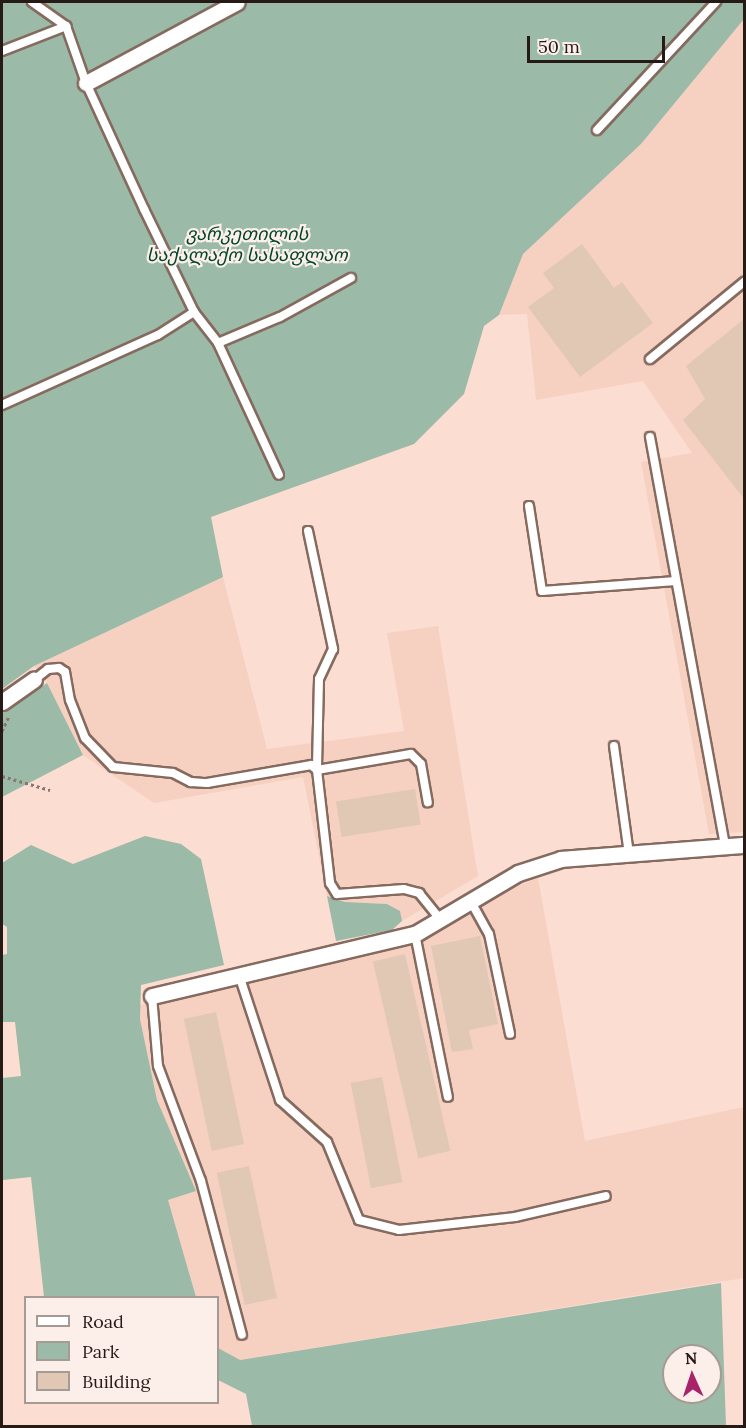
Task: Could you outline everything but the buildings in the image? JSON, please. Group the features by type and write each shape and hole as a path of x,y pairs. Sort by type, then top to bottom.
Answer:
{"street":[{"path":"86,82 237,2"},
{"path":"2,702 34,680"},
{"path":"152,996 238,973 415,934 518,873 561,859 744,845"}],"lane":[{"path":"32,2 66,26 86,82 194,312 218,343 279,475"},
{"path":"597,130 716,2"},
{"path":"2,51 66,26"},
{"path":"218,343 280,317 351,278"},
{"path":"650,359 744,282"},
{"path":"2,405 158,335 194,312"},
{"path":"650,437 725,847"},
{"path":"529,506 542,591 676,580"},
{"path":"308,531 333,649 320,679 317,770 330,883 337,894 404,890 418,893 440,919"},
{"path":"34,680 48,669 59,668 65,672 69,700 85,738 113,767 173,773 191,782 207,783 304,766 317,770 411,754 421,764 428,802"},
{"path":"614,746 629,854"},
{"path":"471,900 489,934 510,1034"},
{"path":"415,934 448,1097"},
{"path":"238,973 280,1100 327,1142 359,1220 399,1230 515,1217 606,1196"},
{"path":"152,996 158,1066 201,1181 242,1335"}],"path":[{"path":"2,776 50,790"}],"shaded area":[{"path":"744,19 744,832 709,834 641,462 692,453 643,381 536,400 527,314 499,315 523,254 641,144"},
{"path":"223,577 267,749 404,731 387,633 438,626 478,876 402,921 400,911 387,904 345,902 327,896 303,777 154,803 83,755 47,683 34,666"},
{"path":"538,878 585,1141 744,1107 744,1278 239,1360 219,1349 219,1296 196,1296 168,1200 196,1191 157,1100 140,1019 140,1005 400,946 433,935 498,894"}],"green space":[{"name":"ვარკეთილის საქალაქო სასაფლაო","path":"2,2 744,2 744,19 641,144 523,254 499,315 484,326 464,394 414,444 211,517 223,577 34,666 2,689"},
{"path":"47,683 83,755 2,797 2,713"},
{"path":"145,836 181,844 201,859 224,965 141,985 140,1019 157,1100 196,1191 168,1200 196,1296 44,1296 31,1177 3,1180 2,1078 21,1076 15,1022 2,1022 2,955 7,954 7,927 2,924 2,863 31,845 73,864"},
{"path":"327,896 345,902 387,904 400,911 402,921 392,930 336,941"},
{"path":"721,1283 726,1426 252,1426 246,1394 219,1380 219,1349 240,1360"}]}
